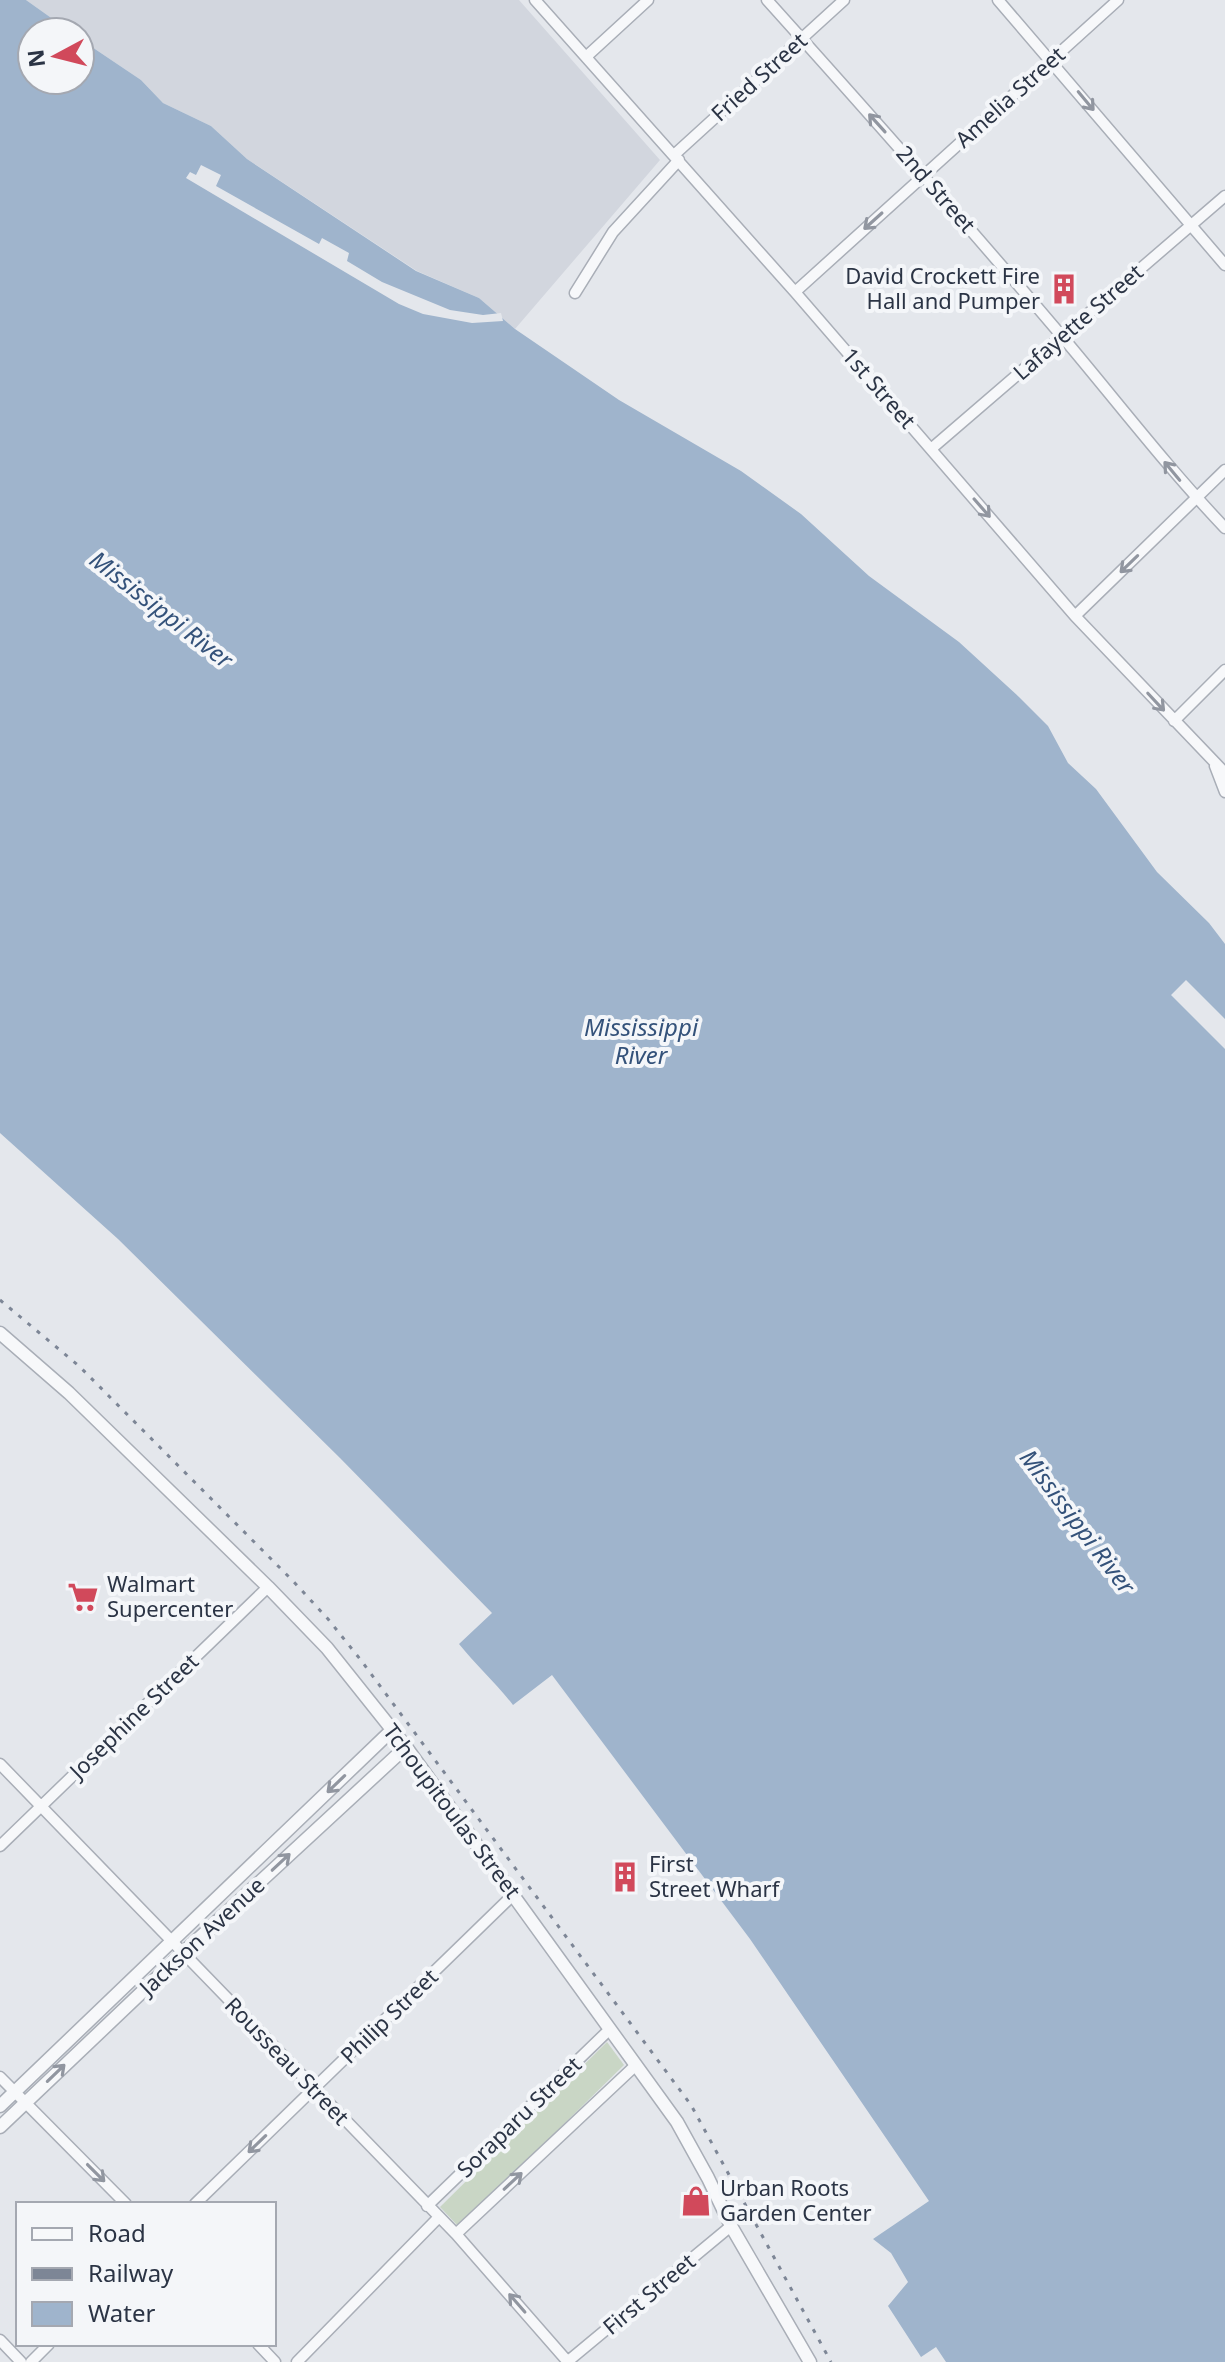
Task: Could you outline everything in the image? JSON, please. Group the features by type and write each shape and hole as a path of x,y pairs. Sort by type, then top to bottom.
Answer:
{"street":[{"name":"1st Street","path":"535,0 795,292 1075,616 1225,773"},
{"path":"587,56 648,0"},
{"name":"2nd Street","path":"767,0 924,175 1196,498 1225,528"},
{"name":"Fried Street","path":"575,293 613,232 676,158 844,0"},
{"path":"998,0 1225,265"},
{"name":"Amelia Street","path":"795,292 1118,0"},
{"name":"Lafayette Street","path":"931,449 1225,196"},
{"path":"1075,616 1225,470"},
{"path":"1174,721 1225,670"},
{"path":"1212,760 1225,792"},
{"name":"Tchoupitoulas Street","path":"0,1333 69,1393 268,1587 327,1648 406,1747 677,2122 731,2226 809,2361"},
{"name":"Josephine Street","path":"0,1846 268,1587"},
{"name":"Jackson Avenue","path":"0,2106 392,1730"},
{"name":"Jackson Avenue","path":"0,2127 406,1747"},
{"name":"Rousseau Street","path":"0,1764 456,2234 567,2362"},
{"name":"Philip Street","path":"197,2202 514,1894"},
{"name":"Soraparu Street","path":"427,2206 610,2029"},
{"name":"Soraparu Street","path":"456,2234 636,2065"},
{"path":"0,2077 124,2202"},
{"path":"297,2362 439,2217"},
{"name":"First Street","path":"567,2362 731,2226"},
{"path":"0,2340 21,2362"},
{"path":"31,2362 47,2346"},
{"path":"260,2346 275,2362"}],"shaded area":[{"path":"26,0 519,0 660,160 515,329 479,298 417,271 247,159 211,126 163,103 141,80 96,50 96,16 48,16"}],"green space":[{"path":"607,2042 624,2065 459,2227 440,2207"}],"water":[{"name":"Mississippi River","path":"0,0 26,0 48,16 16,16 16,96 96,96 96,50 141,80 163,103 211,126 247,159 416,271 479,298 515,329 619,400 741,471 801,514 869,576 959,642 1019,697 1048,726 1068,763 1096,789 1157,872 1209,923 1225,944 1225,2362 946,2362 936,2347 921,2357 888,2306 908,2282 891,2253 873,2239 929,2201 750,1939 552,1675 513,1705 459,1644 492,1613 118,1239 0,1133"}],"pier":[{"path":"201,165 221,175 216,186 319,244 322,238 349,253 347,261 382,282 450,310 483,315 501,313 503,321 472,323 423,314 399,304 186,178 190,172 196,175"},
{"path":"1186,980 1225,1019 1225,1049 1171,995"}],"railway":[{"path":"0,1300 79,1366 293,1581 360,1659 691,2105 831,2362"}],"place":[{"name":"David Crockett Fire Hall and Pumper","path":"1064,289"},
{"name":"Walmart Supercenter","path":"83,1597"},
{"name":"First Street Wharf","path":"625,1877"},
{"name":"Urban Roots Garden Center","path":"696,2201"}]}
